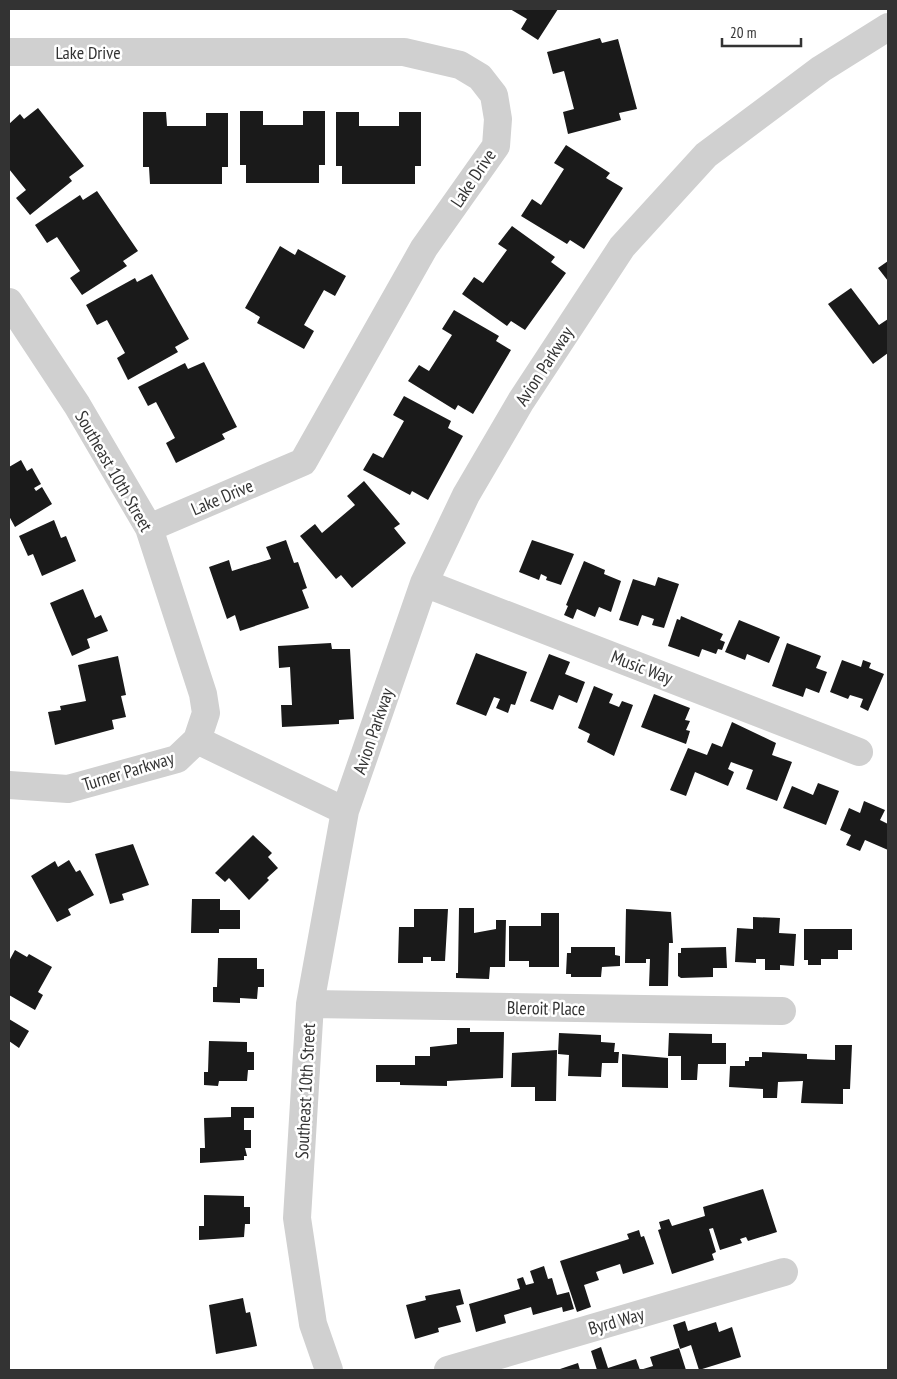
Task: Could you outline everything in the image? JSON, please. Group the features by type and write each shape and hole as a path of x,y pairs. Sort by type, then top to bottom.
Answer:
{"street":[{"name":"Avion Parkway","path":"346,811 424,583 466,495 521,401 622,247 706,155 821,69 888,27"},
{"name":"Lake Drive","path":"9,52 404,52 460,65 480,77 494,95 498,119 496,146 424,248 303,462 149,528"},
{"name":"Southeast 10th Street","path":"9,302 77,405 149,528 203,694 206,713 197,740"},
{"name":"Music Way","path":"424,583 859,752"},
{"name":"Turner Parkway","path":"9,785 68,789 177,759 197,740"},
{"path":"197,740 346,811"},
{"name":"Southeast 10th Street","path":"329,1370 313,1324 297,1218 310,1004 346,811"},
{"name":"Bleroit Place","path":"310,1004 782,1012"},
{"name":"Byrd Way","path":"448,1370 784,1272"}],"building":[{"path":"510,9 558,9 538,40 521,29 527,19"},
{"path":"600,38 602,43 618,39 637,109 619,113 621,120 568,134 563,112 574,109 564,71 553,74 547,52"},
{"path":"38,108 84,166 69,177 72,181 30,215 16,198 26,190 9,169 9,124 20,114 24,119"},
{"path":"240,111 263,111 263,125 303,125 303,111 325,111 325,165 319,165 319,183 246,183 246,165 240,165"},
{"path":"143,112 166,112 167,126 206,126 206,113 228,113 228,167 222,167 222,184 150,184 149,167 143,167"},
{"path":"336,112 359,112 359,126 399,126 399,112 421,112 421,166 415,166 415,184 342,184 342,166 336,166"},
{"path":"566,145 610,173 606,178 623,188 584,249 570,240 567,244 521,216 532,199 541,205 564,169 554,163"},
{"path":"97,191 138,251 123,261 127,266 82,295 70,278 80,271 57,237 47,243 35,225 80,195 83,200"},
{"path":"512,226 555,257 551,262 566,273 525,330 511,321 507,326 462,294 474,277 483,283 507,250 498,244"},
{"path":"280,246 295,255 298,249 346,276 335,296 324,290 304,325 314,331 304,349 257,323 260,317 245,308"},
{"path":"888,261 888,281 878,268"},
{"path":"152,274 189,339 175,347 178,352 128,380 117,358 125,353 107,320 97,325 86,305 135,278 137,282"},
{"path":"851,288 879,325 888,319 888,353 873,364 828,304"},
{"path":"454,310 499,336 496,341 511,350 473,414 458,405 455,410 408,381 419,365 429,371 452,335 442,329"},
{"path":"204,362 237,427 222,434 225,439 176,463 166,443 175,438 156,402 148,406 138,387 185,363 188,369"},
{"path":"404,396 451,421 448,428 463,436 428,500 412,491 410,495 363,470 373,453 383,458 404,421 393,415"},
{"path":"21,460 27,471 32,468 41,484 34,488 36,491 42,487 52,504 15,527 9,516 9,467"},
{"path":"364,481 400,524 394,528 406,543 352,588 341,575 336,579 300,536 315,524 322,533 355,505 347,496"},
{"path":"54,520 61,538 66,536 76,561 42,576 33,554 28,556 19,536"},
{"path":"286,540 294,563 298,562 307,588 302,590 309,608 240,631 235,615 227,619 209,567 229,560 232,571 271,559 266,547"},
{"path":"532,540 574,554 561,585 546,580 547,577 541,574 539,580 519,572"},
{"path":"584,561 605,570 604,574 621,581 611,612 599,607 595,617 577,609 573,619 564,615 568,606 566,605"},
{"path":"658,577 679,584 664,628 652,625 654,619 642,615 638,626 619,620 633,579 655,586"},
{"path":"83,589 95,618 101,615 108,631 87,639 90,648 72,656 50,603"},
{"path":"681,616 723,634 720,640 725,642 722,650 718,649 716,654 702,649 699,657 668,646 677,619 680,620"},
{"path":"739,620 780,637 769,663 747,654 745,660 725,652"},
{"path":"331,643 332,649 350,649 354,719 339,720 339,724 282,727 281,705 292,705 290,667 279,668 278,646"},
{"path":"787,643 821,656 816,668 827,672 819,693 806,688 803,697 772,686"},
{"path":"476,653 527,672 515,705 511,704 508,713 496,708 500,699 494,697 486,716 456,704"},
{"path":"549,654 570,662 565,674 585,682 577,703 559,695 553,710 530,701"},
{"path":"118,656 126,695 121,696 126,717 112,720 114,729 55,745 48,712 61,710 60,706 86,701 78,665"},
{"path":"842,660 861,667 863,660 871,663 869,668 884,674 868,711 860,707 863,699 850,695 848,699 830,692"},
{"path":"594,686 613,694 609,703 619,707 622,701 633,705 614,756 587,742 590,734 578,728"},
{"path":"654,694 690,708 685,720 690,721 686,730 690,731 686,744 641,727"},
{"path":"732,722 776,743 772,755 792,762 777,801 746,789 753,770 731,762 728,769 734,772 728,786 695,772 686,796 670,790 688,748 707,755 712,743 722,747"},
{"path":"818,783 839,791 826,825 783,808 792,786 813,795"},
{"path":"864,801 885,810 880,820 888,824 888,850 865,840 860,851 846,845 851,835 840,830 849,808 860,813"},
{"path":"253,835 272,853 268,857 278,868 249,900 229,878 225,882 215,873"},
{"path":"133,844 149,885 122,894 124,900 110,904 95,854"},
{"path":"69,860 76,872 80,870 94,895 68,909 71,915 57,922 31,876 55,861 58,867"},
{"path":"192,899 220,899 220,910 240,910 240,929 219,929 219,933 191,933"},
{"path":"459,908 474,908 474,933 496,929 496,920 506,920 505,967 490,967 489,979 456,978 456,973 458,973"},
{"path":"414,909 448,909 445,961 431,961 431,957 423,957 423,963 398,963 399,927 414,927"},
{"path":"626,909 671,912 673,943 669,943 668,986 649,986 650,959 646,959 646,963 625,963"},
{"path":"541,913 559,913 559,967 529,967 529,961 509,961 509,926 541,926"},
{"path":"753,917 780,918 779,933 796,934 794,966 780,965 780,970 765,970 765,959 756,959 756,963 735,962 737,928 753,929"},
{"path":"804,929 852,929 852,950 838,950 838,959 821,959 821,965 808,965 808,960 804,960"},
{"path":"571,947 615,947 615,955 620,956 620,966 602,967 601,977 571,977 571,974 566,974 567,953 571,953"},
{"path":"726,947 727,968 713,968 713,977 681,978 678,976 678,953 681,953 681,948"},
{"path":"15,950 27,957 29,954 52,967 38,992 43,995 35,1010 9,995 9,961"},
{"path":"218,958 257,958 257,969 264,969 264,987 258,987 257,999 240,998 240,1003 213,1002 213,987 217,987"},
{"path":"9,1019 29,1031 19,1048 9,1041"},
{"path":"457,1028 470,1028 470,1032 504,1032 503,1078 447,1081 447,1086 400,1085 400,1082 376,1082 376,1065 415,1065 415,1056 430,1056 430,1047 457,1044"},
{"path":"559,1033 601,1035 601,1042 615,1043 614,1052 619,1052 618,1063 602,1063 601,1077 568,1076 569,1055 558,1054"},
{"path":"669,1033 712,1034 712,1043 726,1043 726,1064 698,1064 697,1080 681,1080 681,1056 668,1056"},
{"path":"209,1041 247,1042 247,1052 254,1052 254,1070 248,1070 247,1081 219,1081 218,1086 204,1085 204,1072 208,1072"},
{"path":"835,1045 852,1045 850,1089 843,1089 843,1104 801,1103 803,1081 778,1082 777,1098 763,1098 763,1089 729,1087 730,1066 745,1066 745,1061 749,1061 749,1057 762,1057 762,1052 807,1054 807,1059 835,1060"},
{"path":"557,1050 556,1101 535,1101 535,1087 511,1087 512,1053"},
{"path":"622,1054 668,1058 668,1088 622,1087"},
{"path":"231,1107 254,1107 254,1118 244,1118 244,1130 251,1130 251,1148 245,1148 247,1156 244,1156 244,1160 200,1163 200,1148 205,1148 204,1118 231,1117"},
{"path":"763,1189 777,1232 748,1241 746,1237 740,1239 742,1243 720,1250 713,1228 709,1229 716,1252 712,1254 714,1260 672,1274 658,1230 661,1229 659,1222 669,1219 672,1226 705,1216 703,1207"},
{"path":"204,1195 244,1196 244,1207 250,1207 250,1224 245,1224 244,1237 199,1240 199,1226 204,1226"},
{"path":"639,1230 641,1237 644,1236 654,1264 623,1274 620,1264 596,1272 599,1280 584,1285 591,1307 577,1312 560,1261 629,1239 627,1234"},
{"path":"544,1266 548,1279 552,1278 557,1295 569,1292 574,1309 563,1312 562,1307 533,1315 531,1307 504,1315 506,1323 476,1332 469,1304 520,1289 517,1279 523,1277 526,1285 534,1283 530,1271"},
{"path":"460,1289 464,1304 456,1306 461,1322 438,1328 439,1332 415,1339 406,1305 426,1300 425,1296"},
{"path":"243,1298 246,1313 250,1312 257,1346 216,1354 209,1305"},
{"path":"685,1321 688,1331 716,1322 719,1332 732,1327 741,1357 699,1370 691,1345 680,1349 673,1325"},
{"path":"601,1347 608,1368 636,1359 640,1370 597,1370 591,1351"},
{"path":"679,1348 686,1370 640,1370 653,1366 650,1357"},
{"path":"578,1363 580,1370 557,1370"}]}
